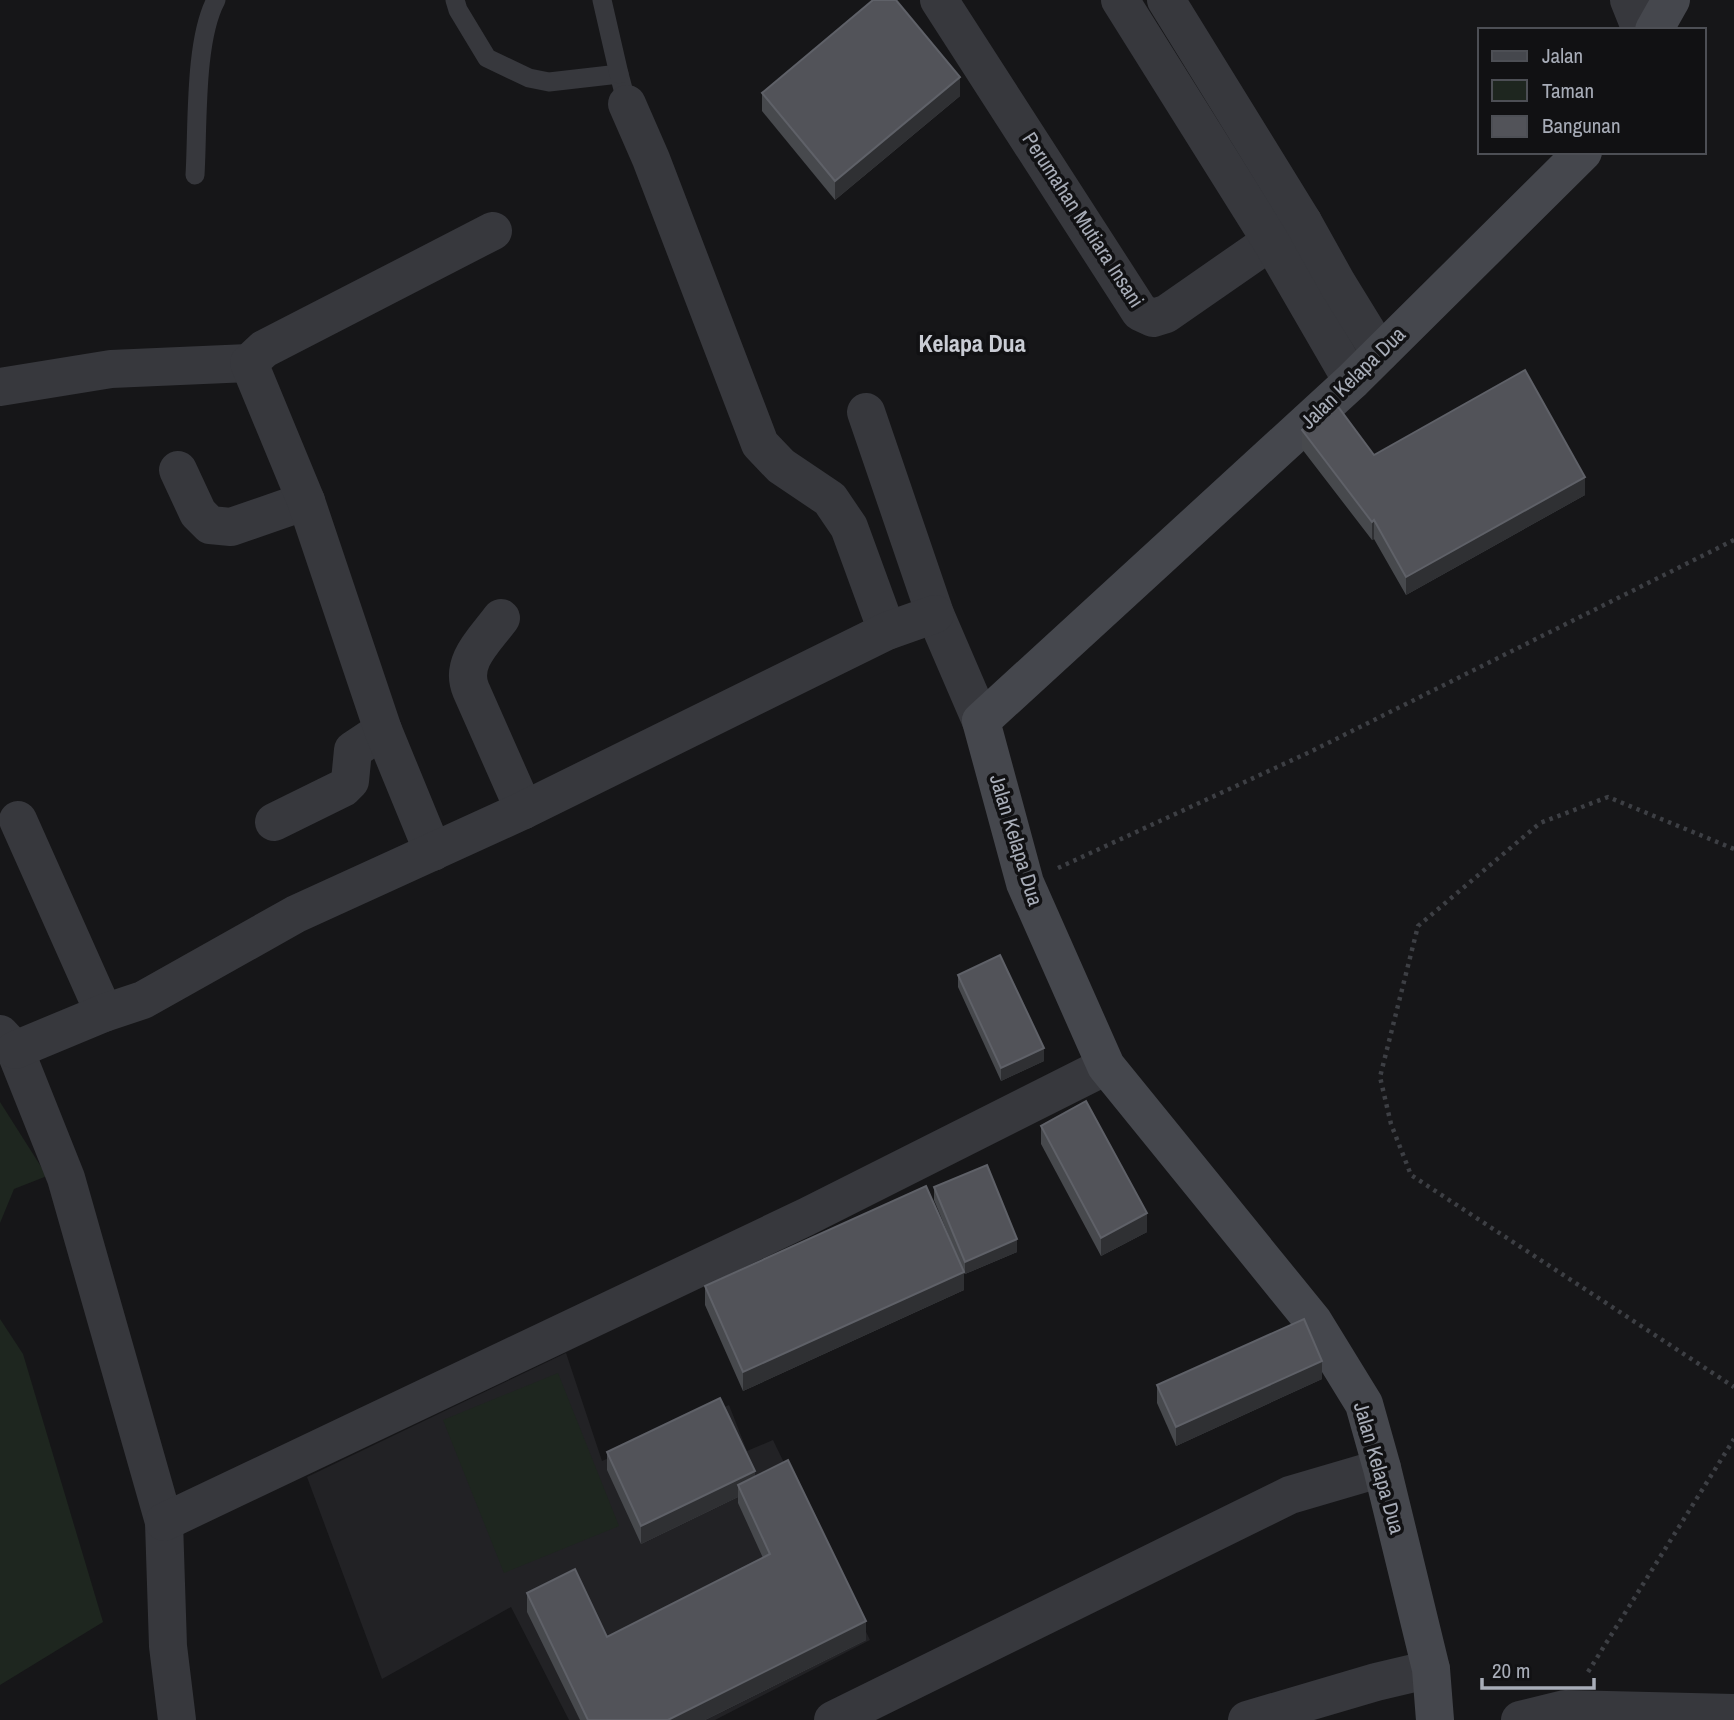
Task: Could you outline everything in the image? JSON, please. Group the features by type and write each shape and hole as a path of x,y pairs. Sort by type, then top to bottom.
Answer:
{"main road":[{"path":"1655,28 1671,0"},
{"name":"Jalan Kelapa Dua","path":"1435,1720 1431,1670 1364,1404 1313,1321 1106,1066 1025,883 981,721 1352,381 1581,154"}],"street":[{"name":"Perumahan Mutiara Insani","path":"939,0 1140,312 1153,317 1166,314 1303,222"},
{"path":"1120,0 1271,241 1352,381"},
{"path":"1166,0 1303,222 1380,354"},
{"path":"1629,0 1640,28"},
{"path":"623,89 760,444 780,466 830,499 849,527 887,631"},
{"path":"0,387 111,369 248,363 264,349 493,231"},
{"path":"248,363 306,501 383,730 433,852"},
{"path":"866,412 935,614 981,721"},
{"path":"178,470 198,513 211,525 231,527 306,501"},
{"path":"177,1720 168,1646 164,1522 66,1178 8,1042 143,1000 296,914 524,810 887,631 935,614"},
{"path":"501,618 469,662 467,676 524,810"},
{"path":"274,822 343,788 350,781 353,750 383,730"},
{"path":"18,820 104,1013"},
{"path":"164,1522 806,1217 1106,1066"},
{"path":"833,1720 1290,1495 1382,1468"},
{"path":"1247,1720 1376,1682 1431,1670"},
{"path":"1520,1720 1565,1709 1734,1713"}],"lane":[{"path":"195,176 202,46 207,16 216,0"},
{"path":"455,0 458,10 487,58 529,78 623,89 602,0"}],"path":[{"path":"1025,883 1325,745 1734,540"},
{"path":"1734,849 1608,797 1540,823 1418,926 1380,1077 1391,1124 1410,1175 1734,1387"},
{"path":"1565,1709 1734,1439"}],"shaded area":[{"path":"566,1353 602,1461 729,1405 747,1451 773,1440 870,1640 715,1720 569,1720 511,1607 382,1679 307,1477"}],"green space":[{"path":"0,1102 47,1176 14,1189 0,1223"},
{"path":"0,1319 23,1354 103,1622 0,1685"},
{"path":"558,1373 619,1526 504,1573 443,1420"}],"building":[{"path":"873,0 896,0 960,77 835,181 762,93"},
{"path":"1525,370 1585,477 1406,577 1374,520 1372,522 1302,430 1336,404 1374,455"},
{"path":"1000,955 1044,1048 1001,1068 958,975"},
{"path":"1086,1101 1147,1213 1101,1238 1041,1126"},
{"path":"987,1165 1017,1239 965,1262 934,1187"},
{"path":"926,1186 964,1272 743,1372 705,1286"},
{"path":"1304,1319 1322,1361 1176,1427 1157,1385"},
{"path":"720,1398 755,1471 641,1526 607,1452"},
{"path":"788,1460 866,1621 668,1720 588,1720 527,1593 575,1569 607,1637 770,1554 738,1485"}],"district":[{"name":"Kelapa Dua","path":"972,344"}]}
